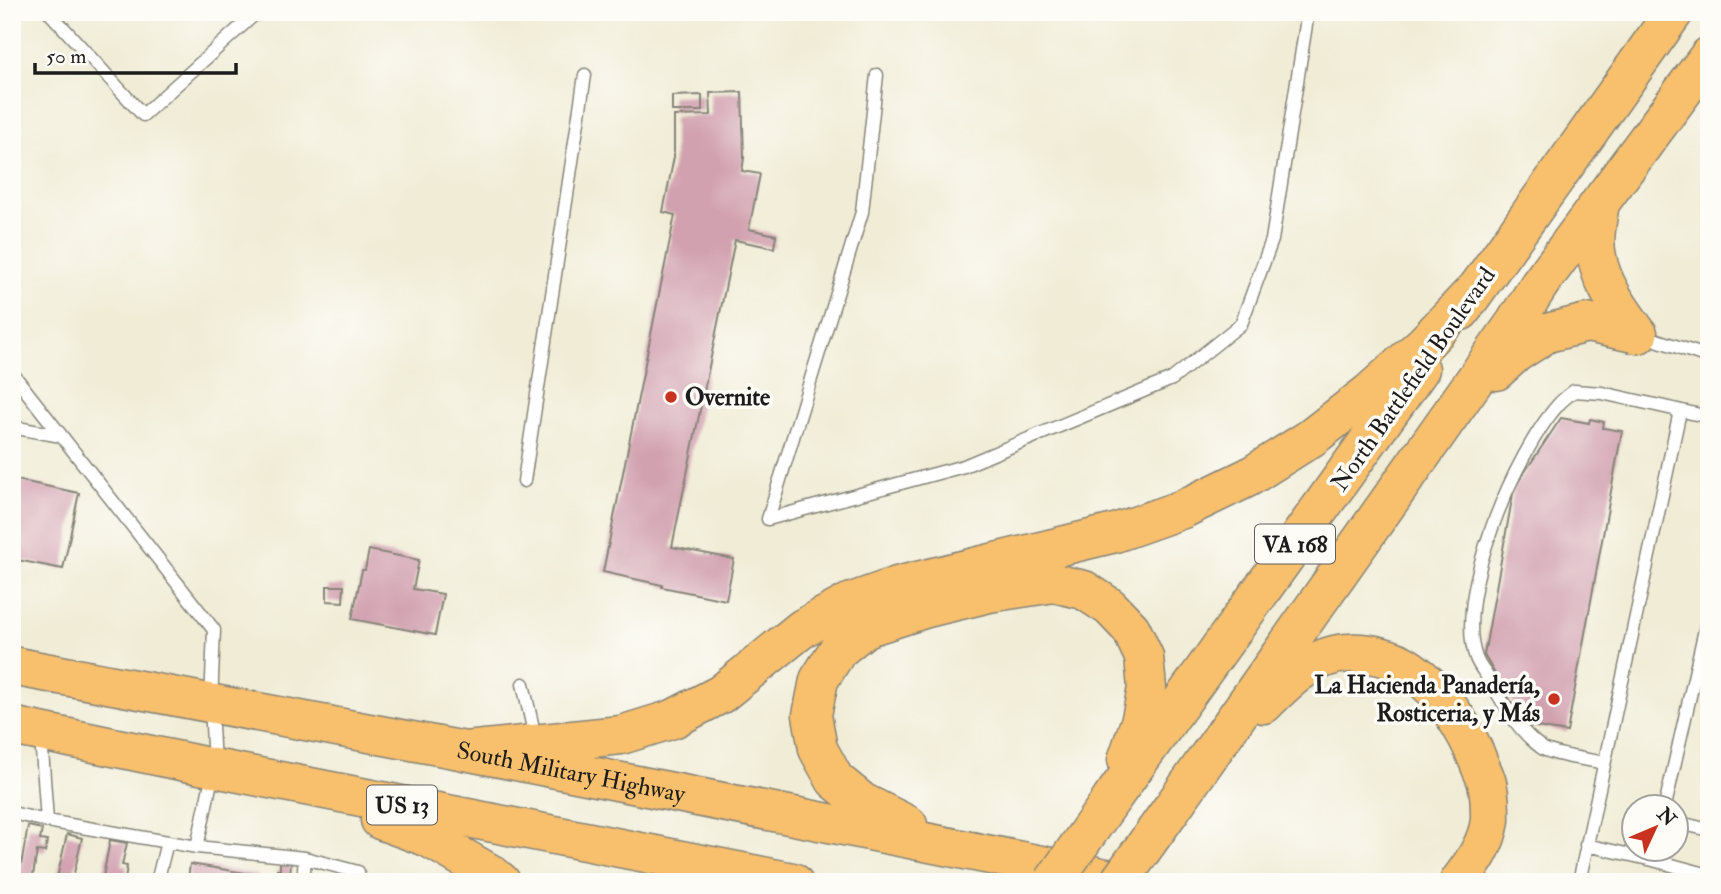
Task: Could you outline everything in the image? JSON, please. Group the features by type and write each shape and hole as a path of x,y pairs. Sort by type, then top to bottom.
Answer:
{"main road":[{"name":"North Battlefield Boulevard","path":"1053,882 1674,12"},
{"name":"North Battlefield Boulevard","path":"1119,882 1515,323 1539,285 1709,56"},
{"path":"1600,203 1595,234 1597,258 1609,292 1638,334"},
{"path":"466,751 621,734 673,719 721,694 803,628 849,603 897,586 1115,533 1184,509 1249,477 1311,438 1369,393 1424,344 1475,290"},
{"path":"1455,408 1516,353 1547,333 1587,323 1638,334"},
{"path":"1016,860 911,827 862,802 835,780 818,749 813,715 819,680 838,650 865,628 927,608 989,593 1054,583 1084,590 1110,607 1131,629 1143,657 1147,688 1141,719 1113,797"},
{"path":"1171,808 1227,741 1289,680 1316,661 1347,652 1379,655 1409,667 1434,689 1457,718 1475,752 1489,788 1490,822 1479,855 1459,882"},
{"name":"South Military Highway","path":"12,666 466,751 1127,882"},
{"name":"US 13","path":"27,729 793,882"},
{"path":"215,768 362,813 429,838 500,882"}],"lane":[{"path":"49,12 143,115 257,12"},
{"path":"877,75 862,212 768,519 964,466 1172,379 1241,324 1272,240 1308,12"},
{"path":"524,481 585,75"},
{"path":"1638,334 1709,357"},
{"path":"12,373 214,630 211,703 215,768 197,847"},
{"path":"1604,763 1544,750 1516,724 1476,658 1471,608 1488,537 1507,488 1543,423 1560,402 1574,391 1602,393 1709,417"},
{"path":"1579,882 1680,411"},
{"path":"12,427 61,436"},
{"path":"1668,792 1709,612"},
{"path":"523,684 537,745"},
{"path":"27,729 47,821"},
{"path":"12,813 197,847 305,858 358,872 359,882"},
{"path":"1690,826 1709,830"},
{"path":"157,882 167,842"},
{"path":"1587,845 1620,849"},
{"path":"303,882 305,858"},
{"path":"1675,862 1709,875"}],"building":[{"name":"Overnite","path":"742,92 742,171 760,174 749,229 776,235 774,248 735,240 672,547 734,559 726,600 603,572 675,215 663,212 674,157 674,116 711,115 710,93"},
{"path":"702,95 702,111 672,111 672,96"},
{"path":"1561,418 1589,423 1590,419 1604,422 1603,428 1622,431 1567,732 1525,725 1484,655 1514,488"},
{"path":"12,479 79,493 63,569 12,559"},
{"path":"369,550 419,560 413,589 443,594 435,635 352,619"},
{"path":"327,586 344,586 343,602 327,601"},
{"path":"28,826 42,829 40,840 47,841 45,852 37,851 32,882 18,882"},
{"path":"67,834 82,838 72,882 56,882"},
{"path":"110,840 127,843 122,865 127,866 125,880 120,879 119,882 102,882"},
{"path":"280,861 291,861 290,882 276,882"},
{"path":"190,864 258,875 256,882 203,882 188,879"}],"place":[{"name":"Overnite","path":"671,397"},
{"name":"La Hacienda Panadería, Rosticeria, y Más","path":"1554,699"}]}
